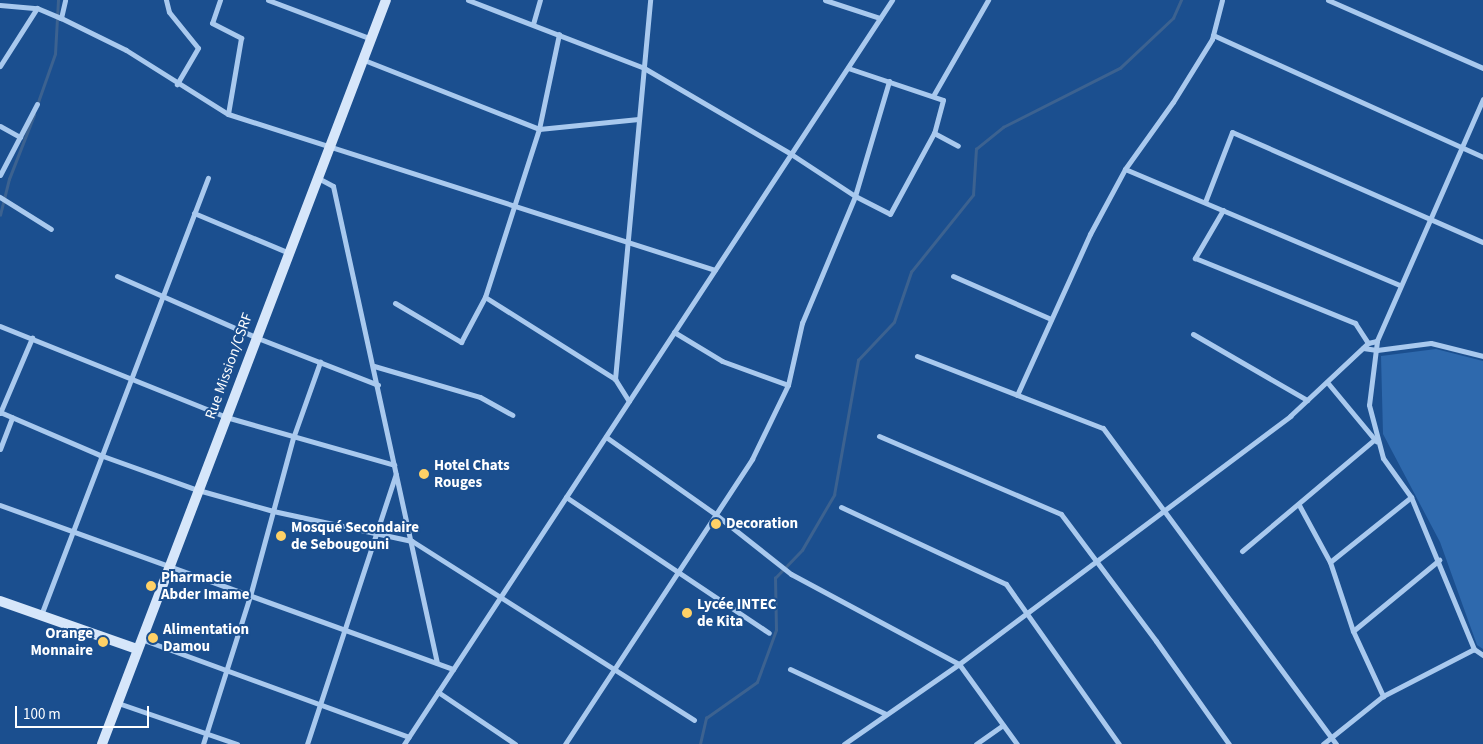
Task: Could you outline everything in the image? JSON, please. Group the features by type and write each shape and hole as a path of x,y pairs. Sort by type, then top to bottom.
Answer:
{"main road":[{"name":"Rue Mission/CSRF","path":"102,744 255,338 330,149 386,0"},
{"path":"0,601 137,649"}],"street":[{"path":"61,18 65,0"},
{"path":"166,0 169,12 198,48 177,84"},
{"path":"220,0 212,23 241,38 228,114"},
{"path":"268,0 372,38"},
{"path":"468,0 644,68 791,154 855,196 890,214 934,134 943,100 848,68"},
{"path":"533,24 540,0"},
{"path":"615,379 650,0"},
{"path":"825,0 880,18"},
{"path":"404,744 892,0"},
{"path":"933,96 988,0"},
{"path":"1017,395 1090,234 1125,169 1173,102 1213,35 1222,0"},
{"path":"1328,0 1483,68"},
{"path":"0,6 37,8 61,18 126,50 177,84 228,114 330,149 628,241 715,270"},
{"path":"0,66 37,8"},
{"path":"395,302 461,342 485,296 539,129 559,34"},
{"path":"1213,35 1483,157"},
{"path":"364,60 539,129 639,118"},
{"path":"565,744 752,459 788,385 802,323 855,196 889,81"},
{"path":"1383,458 1369,405 1377,341 1483,99"},
{"path":"0,175 37,104"},
{"path":"0,126 20,137"},
{"path":"1205,202 1232,132 1483,242"},
{"path":"934,134 958,146"},
{"path":"1125,169 1400,286"},
{"path":"40,616 130,377 165,297 208,178"},
{"path":"318,178 333,186 374,366 437,663"},
{"path":"0,198 51,229"},
{"path":"1223,210 1194,258 1355,323 1368,343"},
{"path":"194,213 289,253"},
{"path":"117,276 255,338 378,386"},
{"path":"953,276 1051,319"},
{"path":"485,296 615,379 629,401"},
{"path":"0,326 226,417 293,438 394,465"},
{"path":"674,332 722,361 788,385"},
{"path":"1193,334 1307,400"},
{"path":"32,338 0,412 100,455 198,490 273,511 412,542 694,720"},
{"path":"844,744 959,664 1165,510 1307,400 1368,343 1377,341"},
{"path":"1363,348 1377,350 1431,343 1483,356"},
{"path":"916,356 1103,428 1336,744"},
{"path":"203,744 250,596 293,438 320,362"},
{"path":"374,366 480,397 512,415"},
{"path":"1327,382 1375,439 1383,458 1411,497 1440,560 1474,649 1483,655"},
{"path":"0,449 12,417"},
{"path":"606,436 715,514 791,574 959,664 1017,744"},
{"path":"879,436 1061,514 1229,744"},
{"path":"1242,552 1375,439"},
{"path":"307,744 396,473"},
{"path":"566,497 769,633"},
{"path":"1330,562 1411,497"},
{"path":"0,505 453,669"},
{"path":"1299,505 1330,562 1353,631 1384,696"},
{"path":"841,507 1006,584 1119,744"},
{"path":"1353,631 1440,560"},
{"path":"141,638 409,736"},
{"path":"1323,744 1384,696 1474,649"},
{"path":"790,669 886,714"},
{"path":"438,692 515,744"},
{"path":"117,703 237,744"},
{"path":"976,744 1003,725"}],"shaded area":[{"path":"1436,349 1483,361 1483,649 1477,645 1440,542 1383,434 1381,356"}],"waterway":[{"path":"37,105 55,54 58,0"},
{"path":"700,744 706,718 757,682 776,630 775,578 802,550 834,495 858,360 894,322 911,272 973,195 976,149 1003,127 1120,68 1173,18 1181,0"},
{"path":"0,215 9,179 34,115"}],"place":[{"name":"Hotel Chats Rouges","path":"424,474"},
{"name":"Decoration","path":"716,524"},
{"name":"Mosqué Secondaire de Sebougouni","path":"281,536"},
{"name":"Pharmacie Abder Imame","path":"151,586"},
{"name":"Lycée INTEC de Kita","path":"687,613"},
{"name":"Alimentation Damou","path":"153,638"},
{"name":"Orange Monnaire","path":"103,642"}]}
